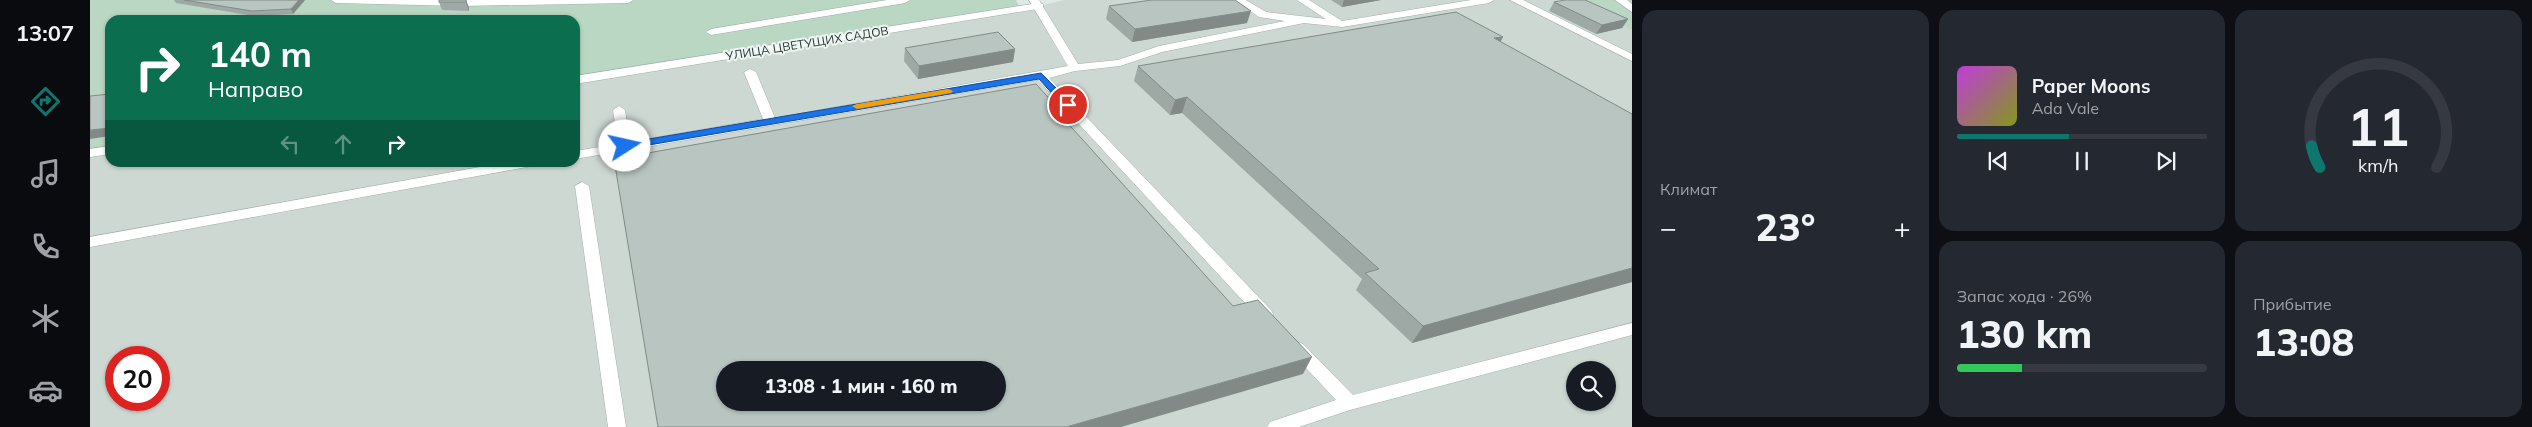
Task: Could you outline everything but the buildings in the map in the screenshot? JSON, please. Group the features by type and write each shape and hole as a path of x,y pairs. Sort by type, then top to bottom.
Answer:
{"street":[{"path":"1620,0 1632,9"},
{"name":"УЛИЦА ЦВЕТУЩИХ САДОВ","path":"580,79 1036,3"},
{"path":"90,153 105,151"}],"lane":[{"path":"336,0 460,3 628,0"},
{"path":"711,32 905,0"},
{"path":"1239,0 1263,15 1342,24 1489,0"},
{"path":"1302,0 1342,24"},
{"path":"1515,0 1632,58"},
{"path":"1036,3 1075,68"},
{"path":"580,154 1041,76 1075,68 1120,63 1159,48 1303,20"},
{"path":"750,72 770,121"},
{"path":"1041,76 1274,323"},
{"path":"619,110 625,146"},
{"path":"90,242 504,167"},
{"path":"582,186 617,427"},
{"path":"1276,427 1350,403 1632,329"},
{"path":"1288,338 1350,403"}],"shaded area":[{"path":"1064,0 1569,0 1632,30 1632,427 90,427 90,154 105,152 105,167 580,167 580,78 1021,11"}],"green space":[{"path":"90,0 1016,0 1021,11 580,78 580,15 105,15 105,152 90,154"},
{"path":"1569,0 1632,0 1632,30"}],"slow traffic":[{"path":"857,106 948,91"}],"route":[{"path":"625,146 1041,76 1068,105"}]}
